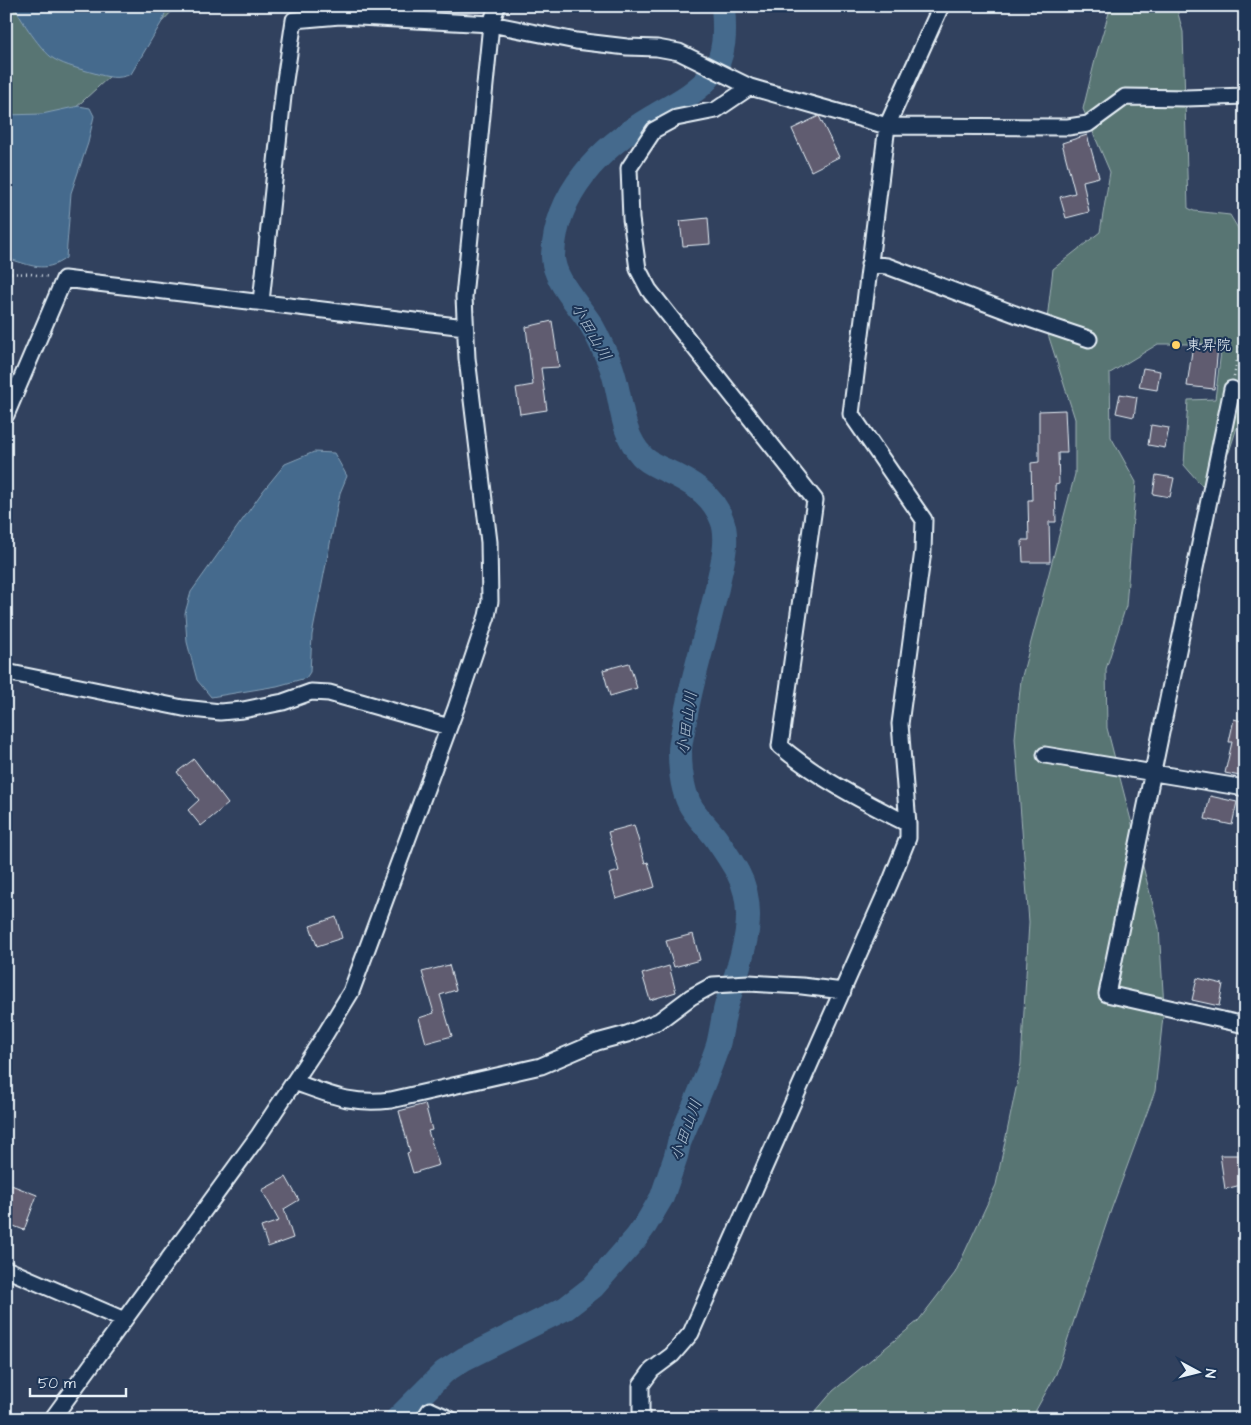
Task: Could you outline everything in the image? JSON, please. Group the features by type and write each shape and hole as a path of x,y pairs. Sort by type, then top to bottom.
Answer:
{"street":[{"path":"52,1419 253,1142 294,1082 351,992 449,727 487,616 490,601 489,542 465,327 464,297 491,24 497,6"},
{"path":"641,1419 641,1385 652,1370 672,1355 691,1333 843,991 908,838 900,724 923,551 924,520 851,414 887,126 941,6"},
{"path":"261,302 284,87 294,20 340,16 491,24 576,41 656,48 679,52 750,87 887,126 1068,127 1088,124 1125,97 1186,98 1245,96"},
{"path":"750,87 716,110 676,118 654,130 629,168 631,218 638,270 649,290 815,500 780,746 795,758 866,803 908,824"},
{"path":"869,264 887,266 1023,317 1089,339"},
{"path":"6,415 64,279 465,327"},
{"path":"1232,388 1107,994 1245,1025"},
{"path":"6,672 174,706 220,712 243,710 283,702 311,692 329,693 449,727"},
{"path":"1044,755 1245,788"},
{"path":"294,1082 341,1099 371,1102 391,1100 541,1066 597,1042 627,1034 659,1021 691,997 713,985 749,983 802,986 843,991"},
{"path":"6,1269 124,1320"},
{"path":"424,1419 430,1410 450,1419"}],"path":[{"path":"6,273 31,274 64,279"},
{"path":"1232,388 1245,317"}],"green space":[{"path":"6,6 177,6 111,75 6,172"},
{"path":"1111,6 1176,6 1183,32 1188,208 1194,211 1230,215 1245,240 1245,403 1229,452 1202,486 1184,465 1188,400 1215,399 1222,344 1158,344 1110,373 1111,437 1136,482 1126,606 1106,669 1107,728 1159,928 1164,1007 1155,1091 1111,1210 1056,1374 1031,1419 809,1419 833,1391 918,1321 955,1273 996,1185 1021,1064 1029,922 1015,738 1021,680 1075,474 1075,419 1046,328 1053,269 1100,232 1110,172 1083,109"}],"water":[{"path":"14,6 167,6 163,20 131,74 112,77 78,69 54,59 37,42"},
{"path":"79,106 90,108 94,116 88,143 71,193 66,258 51,266 37,267 6,258 6,115 42,114"},
{"path":"314,452 334,453 347,476 340,493 312,635 310,672 306,678 277,686 211,697 197,680 187,642 185,613 191,592 263,491 285,464"}],"building":[{"path":"819,116 839,157 811,171 792,129"},
{"path":"1087,135 1099,177 1083,181 1089,212 1066,218 1060,197 1075,193 1062,143"},
{"path":"708,218 710,244 683,246 680,221"},
{"path":"552,321 559,367 541,368 547,410 520,414 516,388 533,385 526,327"},
{"path":"1193,344 1218,346 1214,389 1187,386"},
{"path":"1143,368 1160,371 1157,390 1139,387"},
{"path":"1120,394 1137,397 1134,417 1116,413"},
{"path":"1065,410 1067,453 1058,453 1059,484 1055,485 1056,522 1049,522 1050,562 1023,562 1022,540 1029,540 1028,500 1032,500 1031,463 1039,462 1039,411"},
{"path":"1151,425 1169,428 1165,448 1148,445"},
{"path":"1156,475 1174,478 1170,497 1153,494"},
{"path":"629,663 637,688 610,696 603,670"},
{"path":"1234,719 1245,722 1245,777 1225,773 1232,742 1229,742"},
{"path":"194,759 228,804 201,826 188,810 199,800 177,772"},
{"path":"1210,796 1237,802 1232,825 1205,819"},
{"path":"634,825 645,863 648,862 655,887 616,899 609,874 619,871 608,832"},
{"path":"336,917 342,938 317,946 310,926"},
{"path":"693,934 700,960 674,967 666,941"},
{"path":"449,965 456,990 440,995 452,1036 426,1043 419,1018 434,1013 422,972"},
{"path":"669,966 676,992 650,1000 642,974"},
{"path":"1197,978 1223,984 1219,1006 1192,1000"},
{"path":"425,1104 432,1130 428,1131 439,1165 413,1173 407,1153 410,1152 399,1111"},
{"path":"1220,1155 1245,1155 1245,1184 1225,1189"},
{"path":"286,1177 299,1200 284,1209 293,1238 268,1247 261,1227 279,1221 262,1190"},
{"path":"6,1183 37,1195 24,1230 6,1223"}],"waterway":[{"name":"小田山川","path":"397,1419 444,1372 464,1359 566,1308 593,1287 636,1238 662,1197 679,1143 718,1045 726,1005 743,953 748,920 748,904 744,889 738,873 728,856 689,803 683,784 680,757 688,701 724,557 724,527 718,511 706,495 674,474 647,461 634,445 624,422 613,371 608,359 590,323 561,282 554,264 553,255 556,232 563,211 572,192 584,174 615,142 683,99 711,75 722,51 724,34 723,6"}],"place":[{"name":"東昇院","path":"1176,345"}]}
